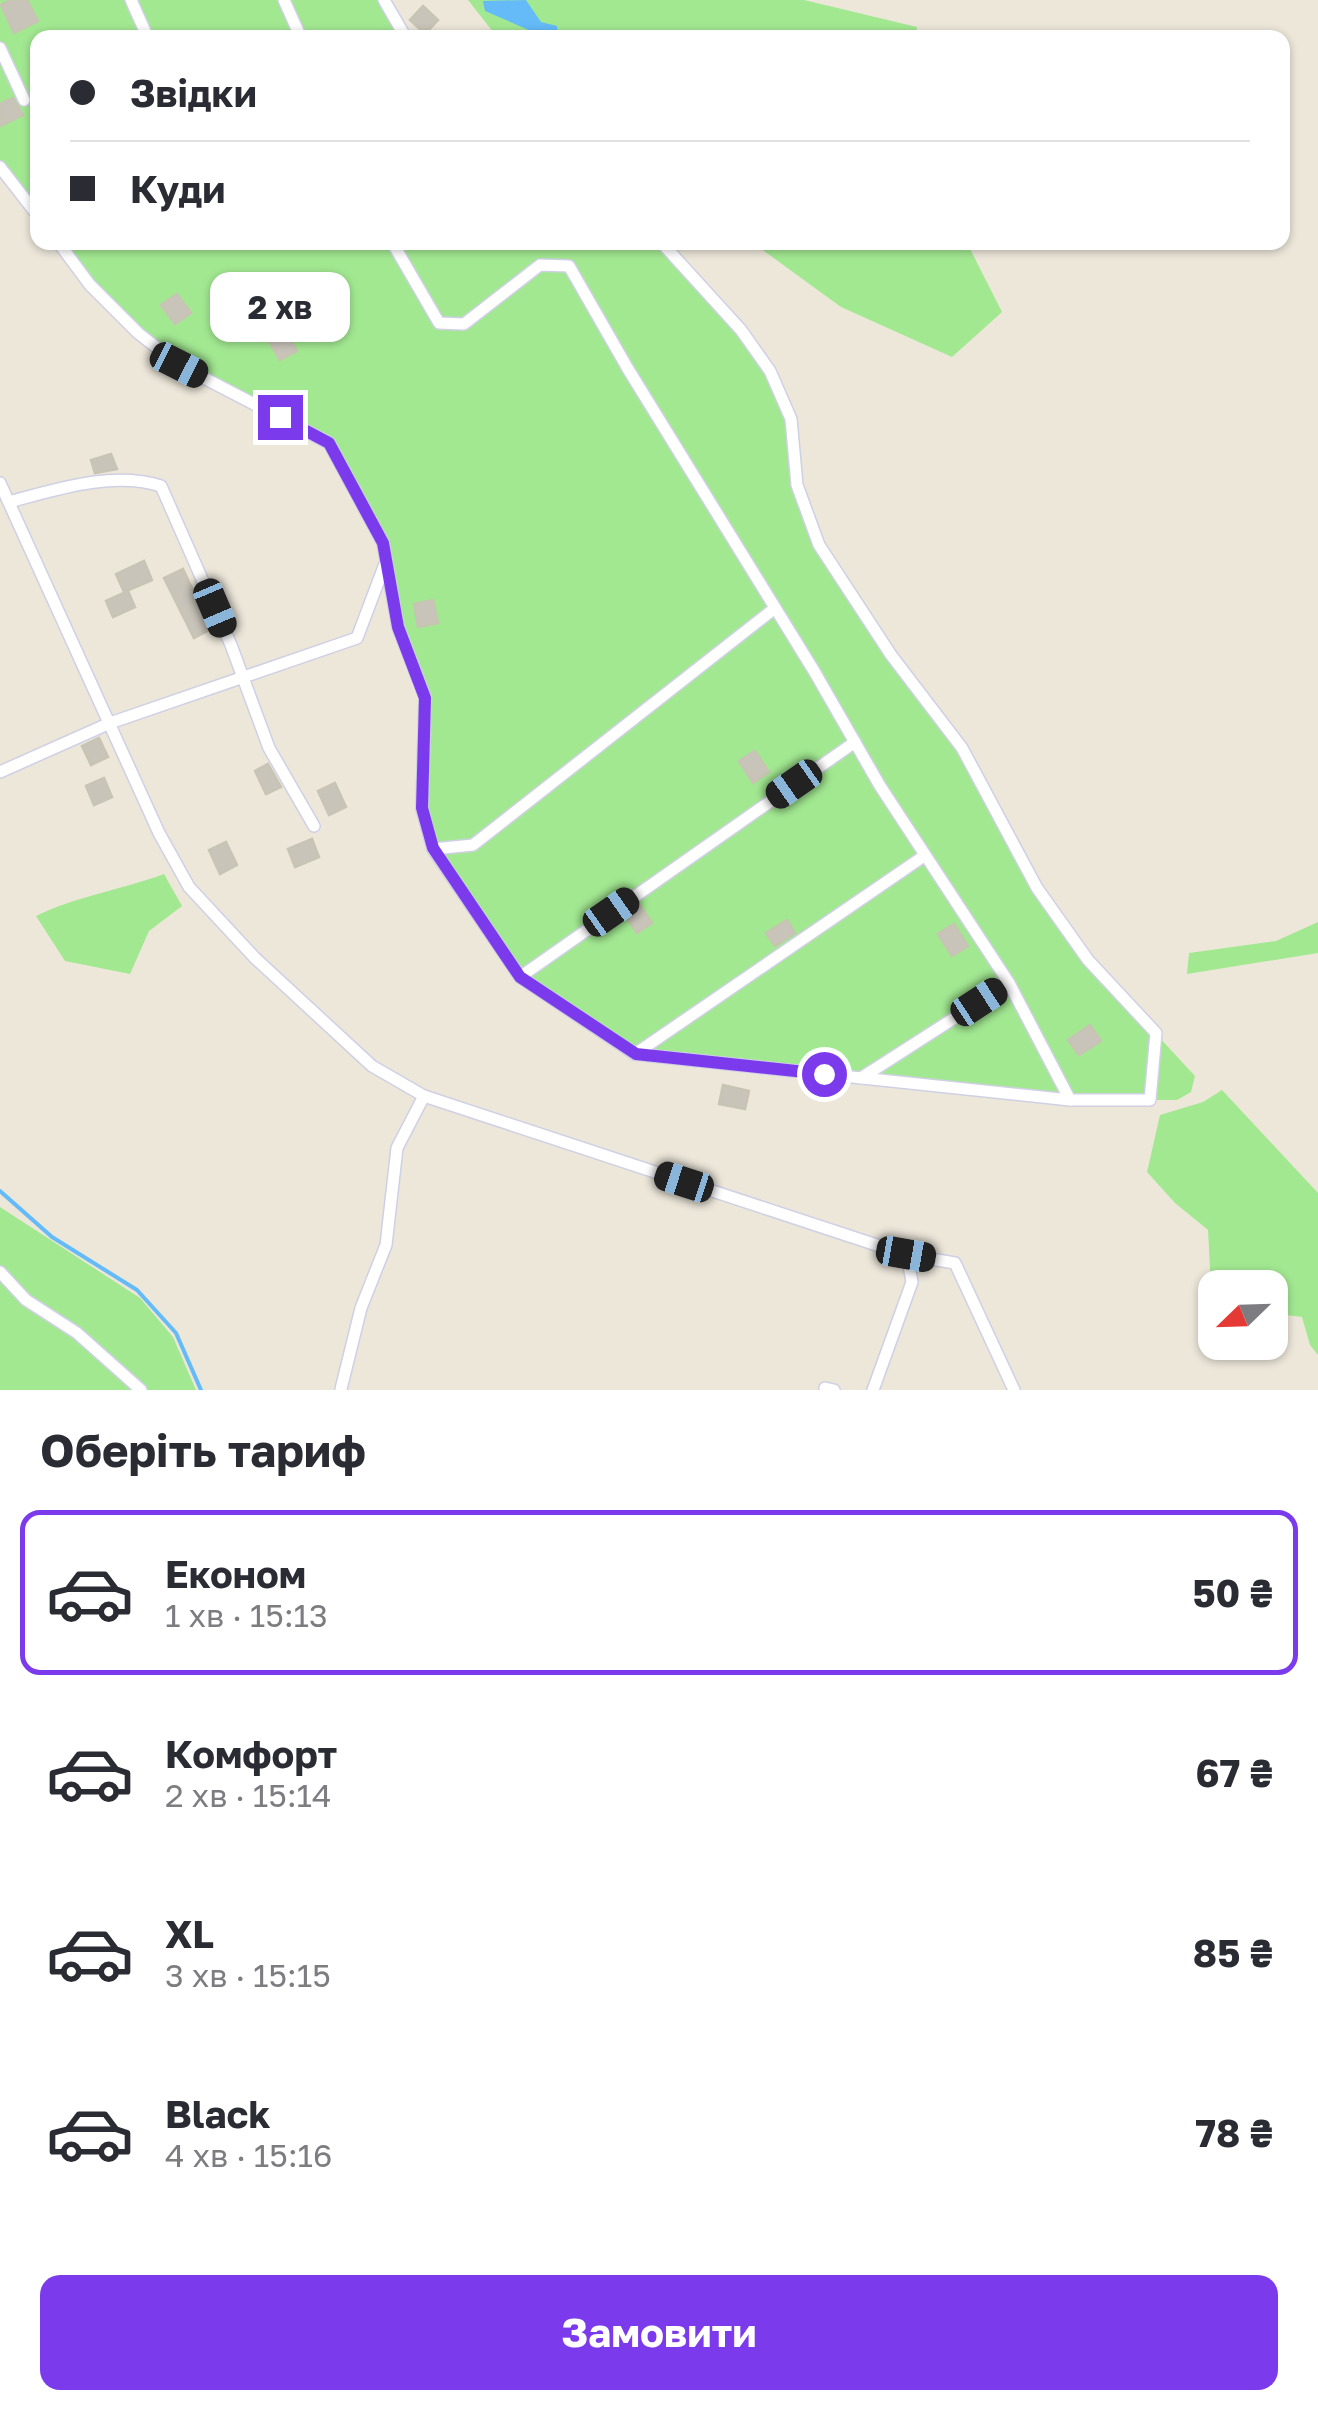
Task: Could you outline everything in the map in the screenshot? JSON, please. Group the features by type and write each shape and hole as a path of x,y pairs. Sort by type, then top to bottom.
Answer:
{"street":[{"path":"132,0 145,30"},
{"path":"284,0 297,30"},
{"path":"384,0 401,30"},
{"path":"0,48 24,100"},
{"path":"0,167 30,206"},
{"path":"64,250 90,285 138,334 179,365 329,443 383,543 398,627 425,698 422,808 433,848 520,977 636,1054 1070,1100 1150,1100 1156,1034 1088,960 1037,888 962,748 891,656 819,545 797,485 791,419 770,371 740,330 668,250"},
{"path":"397,250 439,323 464,324 540,264 569,266 924,856 1008,982 1070,1100"},
{"path":"9,502 68,486 135,478 161,486 269,748 314,826"},
{"path":"0,483 159,832 189,886 255,958 372,1066 424,1096 906,1254 955,1263 1014,1390"},
{"path":"0,772 110,723 357,638 386,560"},
{"path":"433,848 473,845 776,608"},
{"path":"520,977 855,742"},
{"path":"636,1054 924,856"},
{"path":"862,1078 1008,982"},
{"path":"341,1389 361,1308 386,1245 398,1148 424,1096"},
{"path":"873,1390 912,1282 906,1254"},
{"path":"0,1272 26,1300 77,1333 141,1390"}],"green space":[{"path":"0,0 384,0 402,30 30,30 30,207 0,167"},
{"path":"468,0 804,0 917,27 917,30 492,30"},
{"path":"63,250 667,250 741,330 791,419 797,485 819,545 962,748 1037,888 1119,994 1195,1076 1191,1092 1177,1100 1070,1100 635,1054 520,977 433,849 422,809 425,697 398,627 383,543 329,443 179,365 90,285"},
{"path":"763,250 971,250 1002,312 952,357 841,307"},
{"path":"164,874 182,906 149,931 130,974 65,961 36,916 67,903"},
{"path":"1318,922 1318,953 1187,974 1189,953 1276,941"},
{"path":"1222,1090 1318,1193 1318,1355 1310,1345 1302,1317 1288,1315 1288,1270 1210,1270 1208,1230 1175,1203 1147,1172 1160,1115 1203,1102"},
{"path":"0,1207 140,1298 173,1337 196,1390 0,1390"}],"water":[{"path":"526,0 541,22 557,26 557,30 529,30 485,11 483,1"}],"building":[{"path":"11,0 27,0 38,21 14,33 1,5"},
{"path":"423,6 438,20 429,30 421,30 410,20"},
{"path":"13,98 23,115 0,126 0,104"},
{"path":"177,294 191,313 175,324 161,305"},
{"path":"286,330 297,351 280,360 268,340"},
{"path":"111,454 117,469 95,473 91,460"},
{"path":"144,561 152,580 124,592 116,574"},
{"path":"183,569 211,629 194,638 164,578"},
{"path":"128,591 135,607 113,617 106,601"},
{"path":"433,600 438,623 418,627 414,604"},
{"path":"99,738 108,757 91,765 82,746"},
{"path":"755,751 769,772 753,783 739,761"},
{"path":"268,764 281,787 266,794 255,771"},
{"path":"104,778 112,797 94,805 86,786"},
{"path":"335,783 346,807 329,815 318,791"},
{"path":"312,839 319,857 295,867 288,849"},
{"path":"226,842 237,865 220,874 209,850"},
{"path":"640,905 652,923 637,933 625,915"},
{"path":"787,920 795,933 775,946 766,933"},
{"path":"954,924 968,946 952,956 938,934"},
{"path":"1090,1025 1101,1041 1079,1055 1068,1040"},
{"path":"723,1085 749,1091 745,1109 719,1104"}],"waterway":[{"path":"0,1191 52,1237 137,1290 176,1333 201,1390"}],"route":[{"path":"280,417 329,443 383,543 398,627 425,698 422,808 433,848 520,977 636,1054 824,1074"}]}
